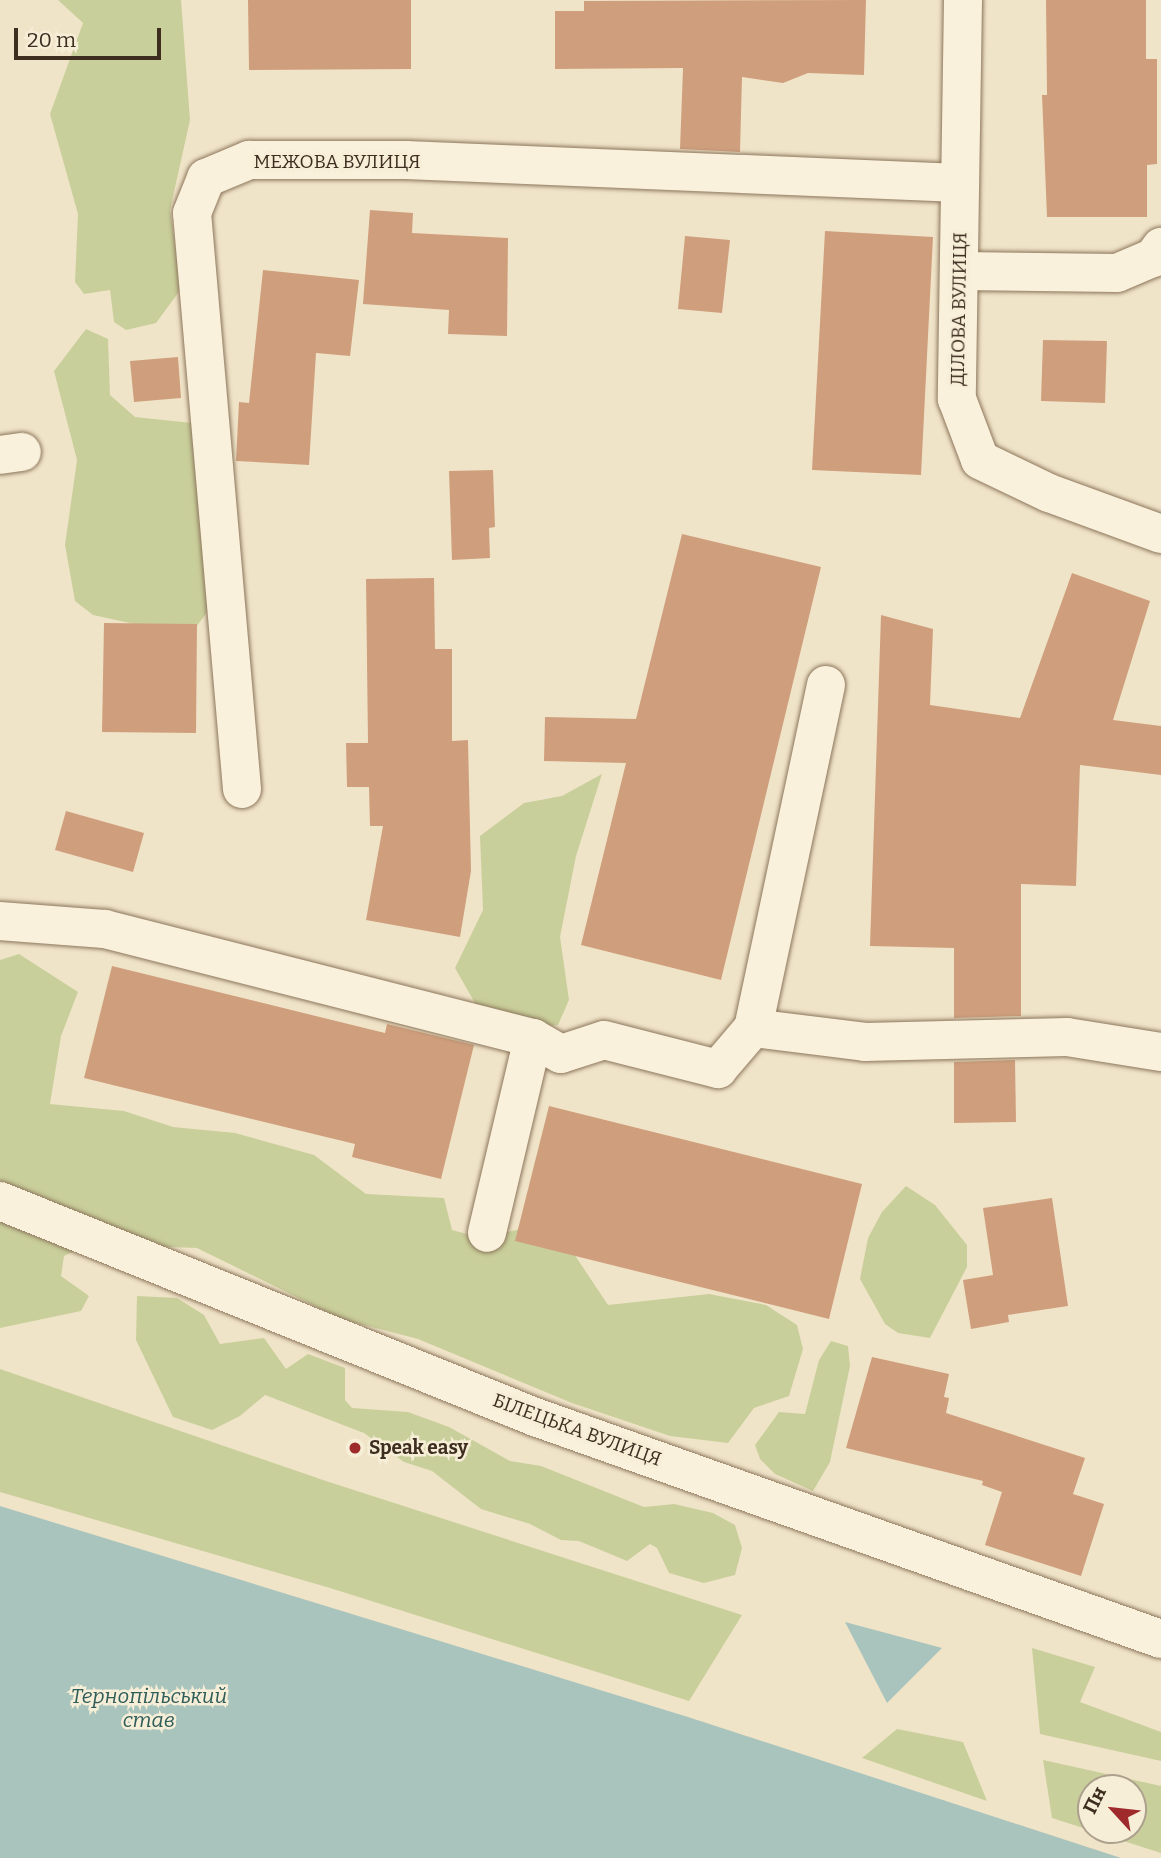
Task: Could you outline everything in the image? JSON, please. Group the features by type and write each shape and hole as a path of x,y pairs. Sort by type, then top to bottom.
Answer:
{"street":[{"name":"ДІЛОВА ВУЛИЦЯ","path":"963,0 957,399 980,460 1049,494 1161,534"},
{"name":"МЕЖОВА ВУЛИЦЯ","path":"242,789 192,213 206,178 249,160 406,160 960,183"},
{"path":"960,271 1117,274 1153,258 1161,247"},
{"path":"0,920 105,929 533,1038 561,1054 604,1041 718,1069 753,1028 826,685"},
{"path":"753,1028 865,1042 1067,1037 1161,1052"},
{"path":"487,1233 533,1038"},
{"name":"БІЛЕЦЬКА ВУЛИЦЯ","path":"0,1201 535,1417 1161,1639"}],"green space":[{"path":"58,0 181,0 190,120 170,210 181,289 156,323 126,330 114,322 110,290 84,294 75,282 78,214 50,114 83,23"},
{"path":"86,329 108,339 110,395 135,417 192,423 225,589 189,636 93,615 75,601 65,545 77,460 54,371"},
{"path":"602,774 576,856 560,937 569,1000 558,1025 525,1028 479,1010 455,968 483,910 480,836 524,803 562,796"},
{"path":"19,954 78,992 61,1036 50,1104 124,1111 173,1127 235,1133 314,1155 366,1194 444,1198 452,1230 482,1238 521,1229 570,1248 608,1305 709,1294 766,1305 797,1325 803,1349 789,1396 754,1408 728,1443 670,1436 572,1403 418,1339 341,1319 197,1248 89,1244 64,1256 61,1276 89,1296 81,1311 0,1328 0,960"},
{"path":"906,1186 935,1205 967,1245 967,1267 930,1338 898,1333 885,1324 860,1279 868,1238 882,1212"},
{"path":"137,1296 177,1298 204,1315 220,1344 264,1338 286,1369 308,1354 345,1368 345,1400 352,1408 408,1412 449,1427 510,1461 541,1466 644,1507 674,1504 713,1513 735,1525 742,1548 735,1575 704,1583 669,1573 657,1548 650,1544 627,1561 579,1541 561,1540 530,1524 481,1509 432,1471 404,1462 364,1433 265,1395 240,1416 212,1430 173,1417 136,1340"},
{"path":"831,1341 848,1346 850,1366 830,1462 813,1491 775,1474 760,1459 755,1445 779,1412 805,1414 819,1360"},
{"path":"0,1369 326,1481 742,1615 689,1701 330,1588 0,1492"},
{"path":"1032,1648 1095,1667 1080,1702 1161,1732 1161,1761 1040,1734"},
{"path":"897,1729 963,1742 987,1801 862,1758"},
{"path":"1043,1760 1107,1774 1077,1774 1077,1826 1052,1818"},
{"path":"1147,1783 1161,1786 1161,1853 1133,1844 1147,1844"}],"water":[{"name":"Тернопільський став","path":"0,1506 688,1717 1121,1858 0,1858"},
{"path":"845,1622 942,1648 887,1703"}],"building":[{"path":"248,0 411,0 411,69 249,70"},
{"path":"866,0 864,75 808,73 783,83 742,77 740,152 680,149 683,68 555,69 555,11 584,11 584,1"},
{"path":"1046,0 1146,0 1146,59 1157,59 1157,164 1147,165 1147,217 1047,217 1042,95 1047,95"},
{"path":"370,210 413,213 412,233 508,238 507,336 448,334 449,310 363,304"},
{"path":"825,231 933,237 921,475 812,470"},
{"path":"685,236 730,240 722,313 678,309"},
{"path":"263,270 359,280 350,356 316,353 309,465 236,461 239,402 249,403"},
{"path":"1043,340 1107,341 1105,403 1041,401"},
{"path":"178,357 181,398 134,402 130,361"},
{"path":"493,470 495,527 489,528 490,558 452,560 449,471"},
{"path":"682,534 821,567 721,980 581,945 626,763 544,761 545,717 636,719"},
{"path":"1072,573 1150,601 1113,720 1161,726 1161,775 1080,765 1076,886 1021,884 1021,1016 954,1018 954,948 870,946 881,615 933,629 930,705 1020,718"},
{"path":"434,578 435,649 452,649 452,741 468,740 471,871 460,937 366,920 383,826 370,826 369,787 347,787 346,743 368,743 366,579"},
{"path":"104,623 197,624 196,733 102,732"},
{"path":"66,811 144,833 133,872 55,850"},
{"path":"112,966 385,1033 387,1024 474,1045 441,1179 352,1157 355,1144 84,1078"},
{"path":"1015,1060 1016,1122 954,1123 954,1062"},
{"path":"549,1106 862,1184 829,1319 515,1241"},
{"path":"1052,1198 1068,1306 1008,1315 1009,1322 971,1329 963,1280 993,1275 983,1208"},
{"path":"872,1357 949,1374 944,1397 949,1398 946,1413 1085,1458 1073,1494 1104,1504 1081,1576 985,1545 1002,1492 982,1485 983,1481 846,1448"}],"place":[{"name":"Speak easy","path":"355,1448"}]}
